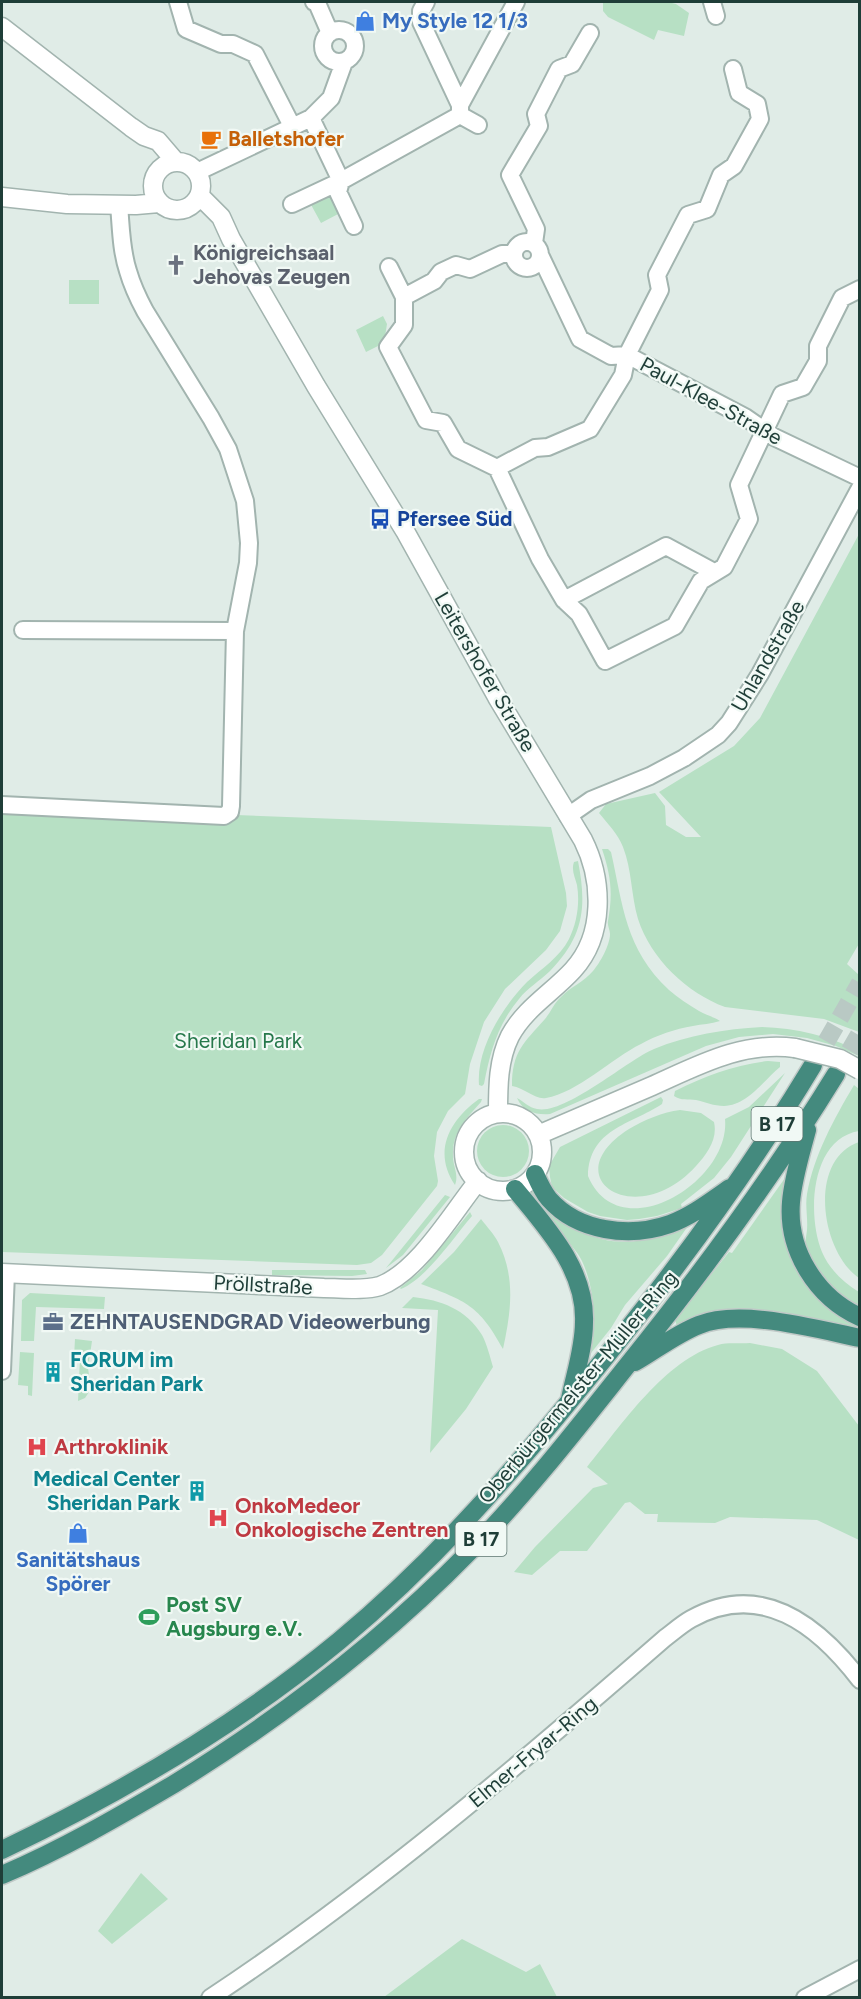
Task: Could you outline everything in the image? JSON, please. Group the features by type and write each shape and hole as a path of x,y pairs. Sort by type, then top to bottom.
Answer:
{"highway":[{"name":"Oberbürgermeister-Müller-Ring","path":"2,1850 88,1807 173,1759 246,1711 338,1642 414,1575 454,1535 569,1403 680,1265 739,1182 813,1065"},
{"name":"Oberbürgermeister-Müller-Ring","path":"2,1875 80,1837 183,1778 266,1723 350,1660 470,1551 507,1511 626,1368 711,1259 758,1195 836,1074"},
{"path":"810,1116 791,1203 794,1238 814,1281 837,1305 860,1317"},
{"path":"535,1174 547,1197 562,1211 590,1225 623,1232 646,1230 670,1224 739,1182"},
{"path":"515,1189 565,1254 577,1278 583,1299 582,1345 569,1403"},
{"path":"626,1368 682,1332 724,1318 756,1319 860,1338"}],"street":[{"path":"178,2 186,29 221,44 233,44 255,54 292,126"},
{"path":"314,2 317,3 330,33"},
{"path":"426,2 421,11 421,22 460,110 478,125"},
{"path":"292,204 341,181 460,110 516,2"},
{"path":"2,27 144,136 158,141 169,164"},
{"path":"335,30 346,31 354,39 356,48 352,57 344,62 333,62 329,59 324,51 324,40 330,33 335,30"},
{"name":"Paul-Klee-Straße","path":"590,33 572,64 559,69 536,114 538,126 510,175 536,229 537,250 580,339 611,356 627,355 745,417 765,432 860,478"},
{"path":"197,172 311,118 331,98 344,62"},
{"path":"497,468 535,448 548,447 590,429 623,375 627,355 660,290 657,275 688,216 707,208 721,175 734,166 760,119 757,104 739,93 733,69"},
{"path":"311,118 341,181 338,192 354,226"},
{"path":"169,164 190,165 197,172 202,185 196,201 176,210 168,208 156,196 153,181 169,164"},
{"path":"2,197 59,204 122,204 134,198 156,196"},
{"name":"Leitershofer Straße","path":"196,201 221,217 231,239 316,386 405,531 497,698 585,845 596,879 598,905 594,928 587,947 574,969 536,1002 510,1036 499,1075 498,1113"},
{"path":"2,805 224,816 230,812 235,630 248,564 249,532 244,501 228,449 136,293 126,262 122,204"},
{"path":"521,243 537,250 534,267 525,269 518,265 513,254 521,243"},
{"path":"404,297 434,281 441,272 456,265 470,269 502,254 513,254"},
{"path":"388,267 404,297 404,325 388,347 426,420 443,423 458,449 497,468 540,559 564,600 579,614 605,661 675,626 701,581 724,567 749,519 740,485 782,393 803,387 818,361 818,346 842,298 860,289"},
{"name":"Uhlandstraße","path":"568,816 591,800 684,758 718,735 729,723 760,674 860,488"},
{"path":"564,600 666,546 714,572"},
{"path":"23,630 235,630"},
{"path":"538,1135 712,1058 746,1048 777,1045 795,1048 840,1059 860,1070"},
{"path":"498,1113 508,1113 530,1123 538,1135 542,1157 535,1174 515,1189 496,1190 478,1181 468,1168 465,1159 465,1141 474,1125 481,1119 498,1113"},
{"name":"Pröllstraße","path":"4,1273 324,1288 380,1286 403,1273 423,1252 478,1181"},
{"path":"2,1371 4,1273"},
{"name":"Elmer-Fryar-Ring","path":"210,1998 354,1898 434,1835 690,1619 708,1611 738,1604 774,1608 803,1623 828,1644 860,1680"},
{"path":"805,1998 860,1969"}],"green space":[{"path":"603,3 676,4 689,13 684,36 658,30 654,40 608,17 603,11"},
{"path":"328,191 340,213 321,223 309,201"},
{"path":"69,280 99,280 99,304 69,304"},
{"path":"383,316 387,324 384,343 366,352 356,330"},
{"path":"859,534 860,942 847,964 859,975 859,1032 824,1019 725,1007 684,984 661,961 644,934 638,919 623,847 616,833 599,813 606,804 655,793 665,806 666,825 686,837 701,837 659,792 734,746 760,718"},
{"name":"Sheridan Park","path":"2,812 236,815 551,827 566,893 567,906 560,931 546,950 505,989 484,1022 470,1064 465,1094 448,1111 437,1132 434,1156 437,1186 382,1255 371,1263 357,1265 2,1252"},
{"path":"602,849 608,849 611,852 628,926 643,959 672,993 699,1011 720,1021 680,1029 653,1038 630,1050 570,1089 558,1095 542,1098 512,1086 514,1064 525,1042 556,1002 589,975 599,963 606,948 610,938 608,923 611,893"},
{"path":"578,861 582,907 576,933 561,958 550,971 526,991 506,1018 496,1039 484,1084 479,1085 482,1057 500,1016 527,982 561,951 572,933 578,906 573,868 574,862"},
{"path":"762,1027 800,1031 824,1037 859,1051 859,1056 836,1046 807,1038 773,1034 739,1037 706,1046 550,1114 530,1112 517,1098 534,1108 549,1109 579,1096 654,1049 707,1034"},
{"path":"768,1061 780,1062 780,1067 748,1097 732,1105 717,1105 674,1096 675,1091 709,1076 743,1065"},
{"path":"785,1073 731,1157 714,1178 681,1204 682,1208 639,1219 627,1220 600,1216 564,1198 552,1187 549,1166 560,1147 661,1097 662,1104 613,1130 603,1138 595,1148 590,1160 588,1176 603,1197 623,1207 647,1207 670,1199 692,1184 710,1165 722,1143 725,1119 749,1107"},
{"path":"854,1085 859,1089 859,1131 843,1137 830,1148 816,1181 814,1200 817,1237 822,1252 838,1275 859,1292 859,1308 836,1291 817,1270 806,1244 806,1198 814,1165 832,1124"},
{"path":"479,1099 482,1099 481,1102 461,1126 453,1147 455,1185 445,1160 448,1137 460,1117"},
{"path":"680,1110 701,1113 714,1122 713,1140 708,1151 696,1166 673,1185 650,1195 629,1196 612,1191 601,1180 599,1165 607,1147 629,1129 660,1115"},
{"path":"498,1125 508,1125 522,1132 529,1151 522,1170 508,1177 498,1177 488,1173 481,1166 477,1156 477,1146 481,1136 488,1129"},
{"path":"859,1142 859,1278 846,1265 836,1248 825,1207 826,1186 832,1167 843,1152"},
{"path":"785,1178 781,1209 783,1234 786,1234 859,1324 860,1330 790,1315 736,1309 710,1313 677,1326 675,1320 729,1252 732,1253"},
{"path":"533,1188 576,1227 594,1237 621,1242 635,1241 662,1236 688,1226 667,1256 625,1305 611,1328 591,1353 594,1330 590,1283 582,1261 575,1250 529,1194"},
{"path":"445,1195 450,1197 403,1255 386,1268"},
{"path":"470,1212 472,1216 439,1257 411,1284 401,1289 422,1270"},
{"path":"481,1219 498,1242 508,1268 510,1308 503,1349 486,1323 470,1306 421,1284 454,1252"},
{"path":"272,1270 365,1270 367,1274 352,1276 272,1275"},
{"path":"30,1293 105,1297 104,1309 36,1307 34,1341 21,1341 22,1300"},
{"path":"413,1297 443,1303 461,1312 482,1335 493,1367 466,1409 430,1453 438,1310 402,1308"},
{"path":"75,1339 92,1341 88,1368 91,1389 85,1398 78,1401 80,1358 74,1357"},
{"path":"750,1343 782,1349 817,1371 859,1426 859,1540 817,1520 730,1517 715,1523 657,1522 658,1514 645,1514 630,1502 625,1503 587,1551 560,1551 532,1575 514,1572 535,1547 593,1488 608,1484 587,1467 629,1414 662,1379 680,1364 699,1353 722,1344"},
{"path":"20,1352 34,1353 32,1396 28,1395 28,1386 18,1385"},
{"path":"141,1873 168,1899 112,1944 98,1931"},
{"path":"462,1939 526,1972 540,1964 557,1997 384,1997"}],"tunnel":[{"path":"813,1065 860,983"},
{"path":"836,1074 860,1033"}],"place":[{"name":"My Style 12 1/3","path":"365,21"},
{"name":"Balletshofer","path":"211,139"},
{"name":"Königreichsaal Jehovas Zeugen","path":"176,265"},
{"name":"Pfersee Süd","path":"380,519"},
{"name":"ZEHNTAUSENDGRAD Videowerbung","path":"53,1322"},
{"name":"FORUM im Sheridan Park","path":"53,1372"},
{"name":"Arthroklinik","path":"37,1447"},
{"name":"Medical Center Sheridan Park","path":"197,1491"},
{"name":"OnkoMedeor Onkologische Zentren","path":"218,1518"},
{"name":"Sanitätshaus Spörer","path":"78,1533"},
{"name":"Post SV Augsburg e.V.","path":"149,1617"}]}
